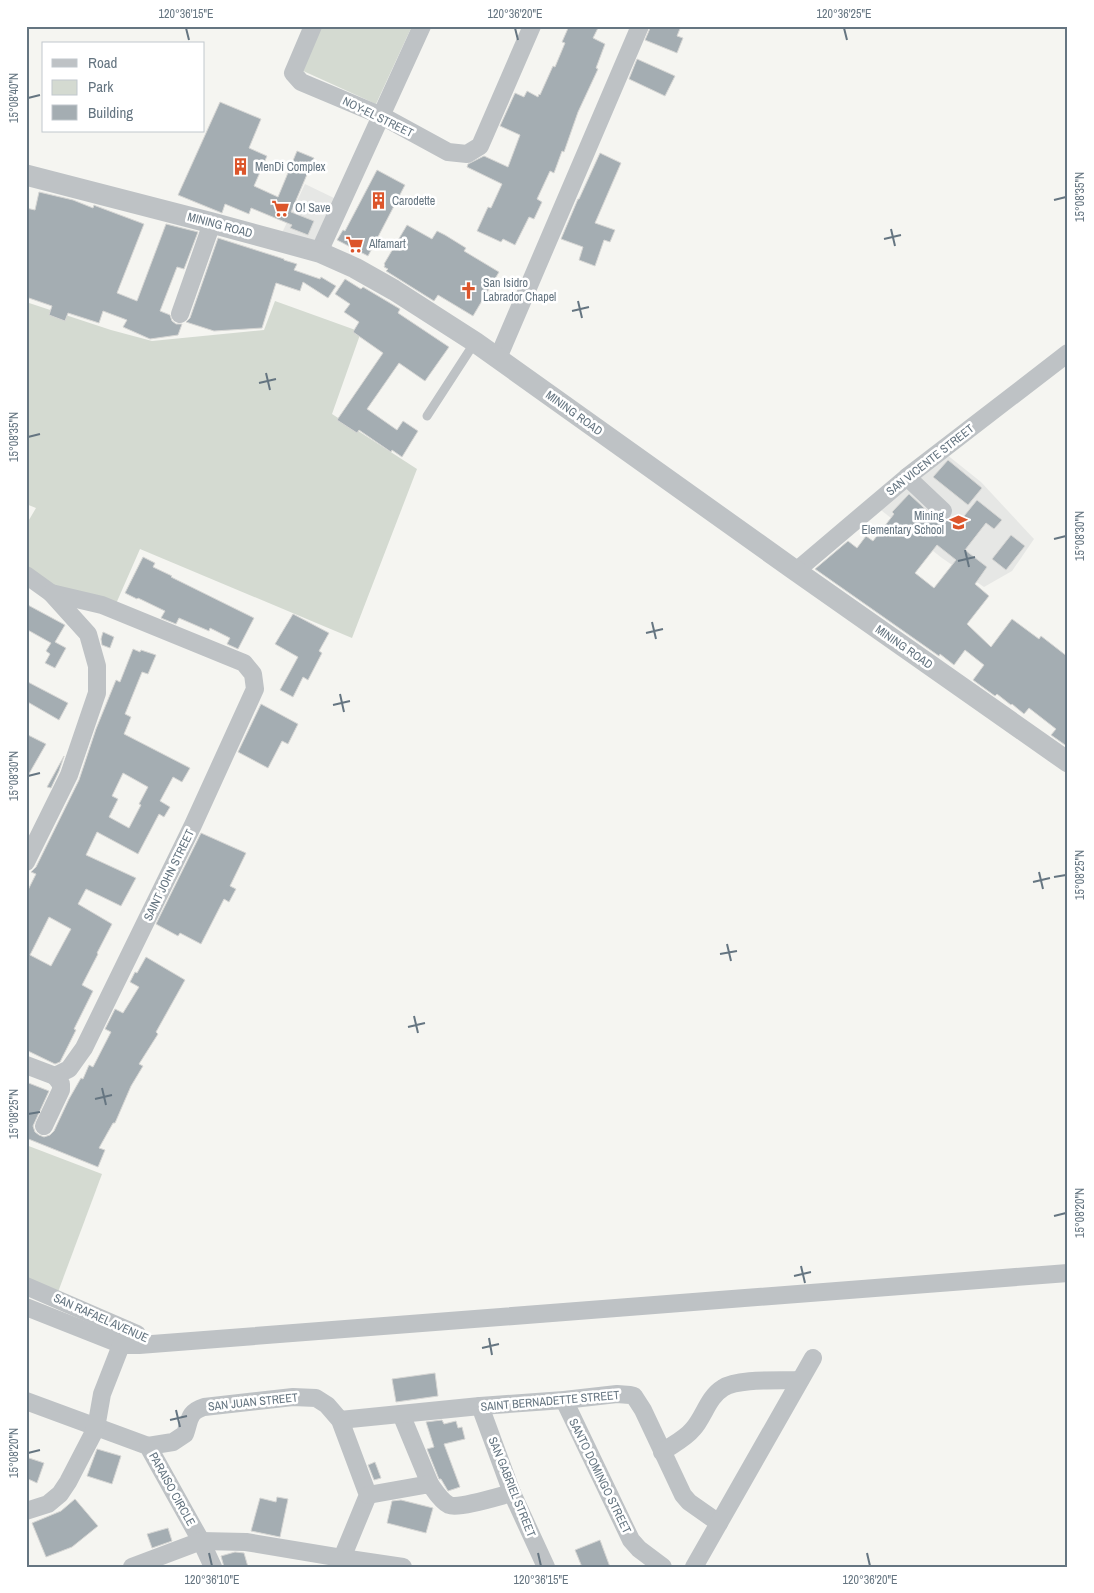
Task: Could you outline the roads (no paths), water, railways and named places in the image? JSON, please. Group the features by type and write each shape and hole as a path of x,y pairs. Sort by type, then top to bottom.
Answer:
{"street":[{"name":"NOY-EL STREET","path":"314,26 292,73 301,82 382,116 448,152 467,154 480,146 532,26"},
{"path":"319,252 422,26"},
{"path":"498,358 640,26"},
{"name":"MINING ROAD","path":"26,175 319,252 341,261 386,286 498,358 1068,762"},
{"path":"180,314 212,223"},
{"name":"SAN VICENTE STREET","path":"796,571 907,477 1068,353"},
{"path":"907,477 943,511"},
{"path":"26,575 51,594 88,634 97,666 97,693 69,775 26,862"},
{"path":"51,594 102,605 88,634"},
{"name":"SAINT JOHN STREET","path":"55,1076 69,1070 84,1048 197,816 255,689 254,674 244,663 102,605"},
{"path":"26,1065 55,1076 61,1084 61,1090 44,1126"},
{"name":"SAN RAFAEL AVENUE","path":"26,1286 139,1345 1068,1273"},
{"name":"SAN RAFAEL AVENUE","path":"26,1307 125,1337"},
{"path":"26,1511 48,1504 60,1494 68,1482 96,1428 102,1394 125,1337"},
{"path":"694,1567 813,1358"},
{"path":"662,1452 693,1430 713,1398 724,1387 761,1381 800,1380"},
{"name":"SAINT BERNADETTE STREET","path":"340,1420 617,1394 634,1396 643,1410 683,1495 689,1502 719,1523"},
{"name":"SAN JUAN STREET","path":"148,1446 173,1442 185,1434 191,1414 197,1410 212,1406 306,1397 316,1398 327,1405 340,1420 368,1495"},
{"name":"SANTO DOMINGO STREET","path":"564,1400 631,1540 639,1549 663,1567"},
{"name":"PARAISO CIRCLE","path":"26,1401 148,1446 201,1540 214,1567"},
{"name":"SAN GABRIEL STREET","path":"480,1406 512,1493 546,1567"},
{"path":"401,1414 430,1484 436,1494 450,1505 468,1504 512,1493"},
{"path":"342,1558 368,1495 430,1484"},
{"path":"132,1567 201,1540 246,1542 402,1567"}],"lane":[{"path":"427,416 475,342"}],"place":[{"name":"MenDi Complex","path":"241,167"},
{"name":"Carodette","path":"378,201"},
{"name":"O! Save","path":"281,208"},
{"name":"Alfamart","path":"355,244"},
{"name":"San Isidro Labrador Chapel","path":"469,290"},
{"name":"Mining Elementary School","path":"958,523"}]}
